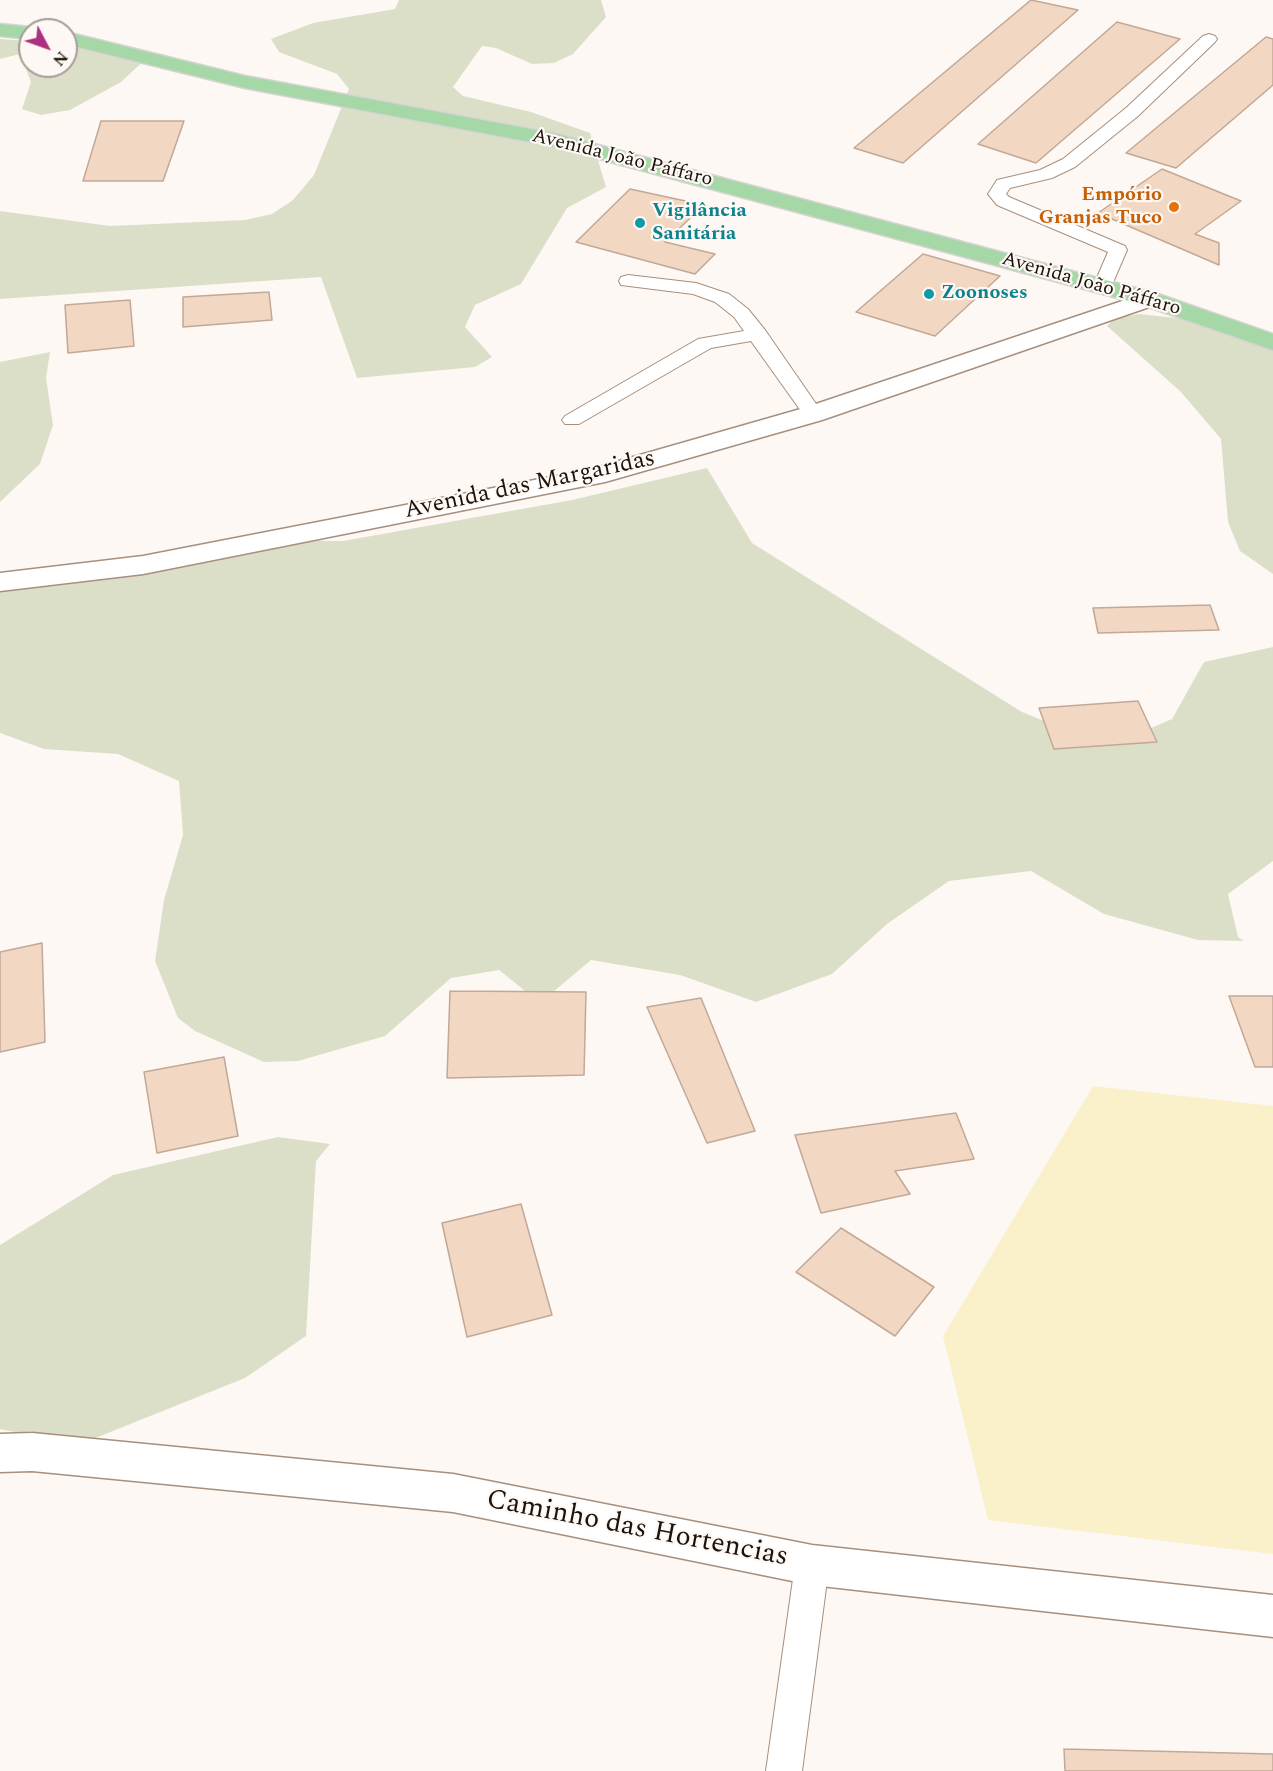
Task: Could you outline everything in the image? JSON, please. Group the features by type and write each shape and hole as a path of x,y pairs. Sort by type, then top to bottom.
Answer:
{"main road":[{"path":"0,30 18,32"},
{"name":"Avenida João Páffaro","path":"78,41 245,82 549,139 1149,299 1273,342"}],"street":[{"name":"Avenida das Margaridas","path":"0,582 143,565 595,476 813,414 1149,299"},
{"name":"Caminho das Hortencias","path":"0,1453 32,1452 453,1493 812,1565 1273,1616"}],"lane":[{"path":"1102,287 1118,250 1003,201 996,194 1003,184 1046,174 1068,163 1132,112 1209,39"},
{"path":"628,281 696,289 722,298 741,313 758,334 813,414"},
{"path":"572,420 705,343 758,334"},
{"path":"784,1771 812,1565"}],"green space":[{"path":"399,0 601,0 606,17 573,54 554,63 532,64 496,48 482,46 453,87 463,96 531,112 590,133 606,187 567,208 521,284 475,305 465,327 492,357 475,367 357,378 321,277 0,299 0,211 110,226 245,220 272,214 293,200 314,175 349,89 337,74 279,52 271,39 313,23 395,9"},
{"path":"0,39 18,40 18,54 0,59"},
{"path":"78,47 149,56 121,82 70,110 41,115 22,109 31,82 29,78 78,78"},
{"path":"1139,314 1203,321 1273,342 1273,574 1240,551 1228,522 1221,439 1181,392 1107,326 1115,318"},
{"path":"50,352 46,378 53,425 40,464 0,502 0,362"},
{"path":"707,468 752,543 1022,712 1081,736 1123,740 1172,719 1204,662 1273,647 1273,861 1228,894 1238,937 1244,941 1198,940 1104,914 1031,871 949,881 887,924 832,974 756,1002 680,975 591,960 540,1003 499,970 451,978 385,1036 298,1061 264,1062 195,1031 178,1018 155,961 164,900 183,835 179,781 118,754 44,749 0,733 0,582 270,540 343,541 572,500"},
{"path":"278,1137 330,1144 316,1161 306,1336 245,1378 78,1445 0,1429 0,1245 113,1175"}],"sand":[{"path":"1093,1086 1273,1106 1273,1554 988,1520 943,1336"}],"building":[{"path":"1031,0 1078,10 903,163 854,148"},
{"path":"1117,22 1180,39 1036,163 978,144"},
{"path":"1266,37 1273,39 1273,85 1176,168 1126,153"},
{"path":"101,121 184,121 163,181 83,181"},
{"path":"1162,169 1241,201 1195,234 1219,243 1219,265 1098,213"},
{"name":"Vigilância Sanitária","path":"630,189 704,205 665,242 715,254 695,274 576,242"},
{"name":"Zoonoses","path":"923,254 1000,276 935,336 856,312"},
{"path":"269,292 272,320 183,327 183,297"},
{"path":"130,300 134,346 68,353 65,305"},
{"path":"1210,605 1219,630 1098,633 1093,608"},
{"path":"1138,701 1157,742 1054,749 1039,708"},
{"path":"42,943 45,1042 0,1052 0,952"},
{"path":"450,991 586,992 584,1075 447,1078"},
{"path":"1229,996 1273,996 1273,1067 1255,1067"},
{"path":"701,998 755,1131 707,1143 647,1007"},
{"path":"224,1057 238,1136 157,1153 144,1072"},
{"path":"956,1113 974,1159 895,1171 910,1194 821,1213 795,1135"},
{"path":"521,1204 552,1315 467,1337 442,1223"},
{"path":"841,1228 934,1287 895,1336 796,1272"},
{"path":"1064,1749 1273,1754 1273,1771 1065,1771"}],"place":[{"name":"Empório Granjas Tuco","path":"1174,207"},
{"name":"Vigilância Sanitária","path":"640,223"},
{"name":"Zoonoses","path":"929,294"}]}
